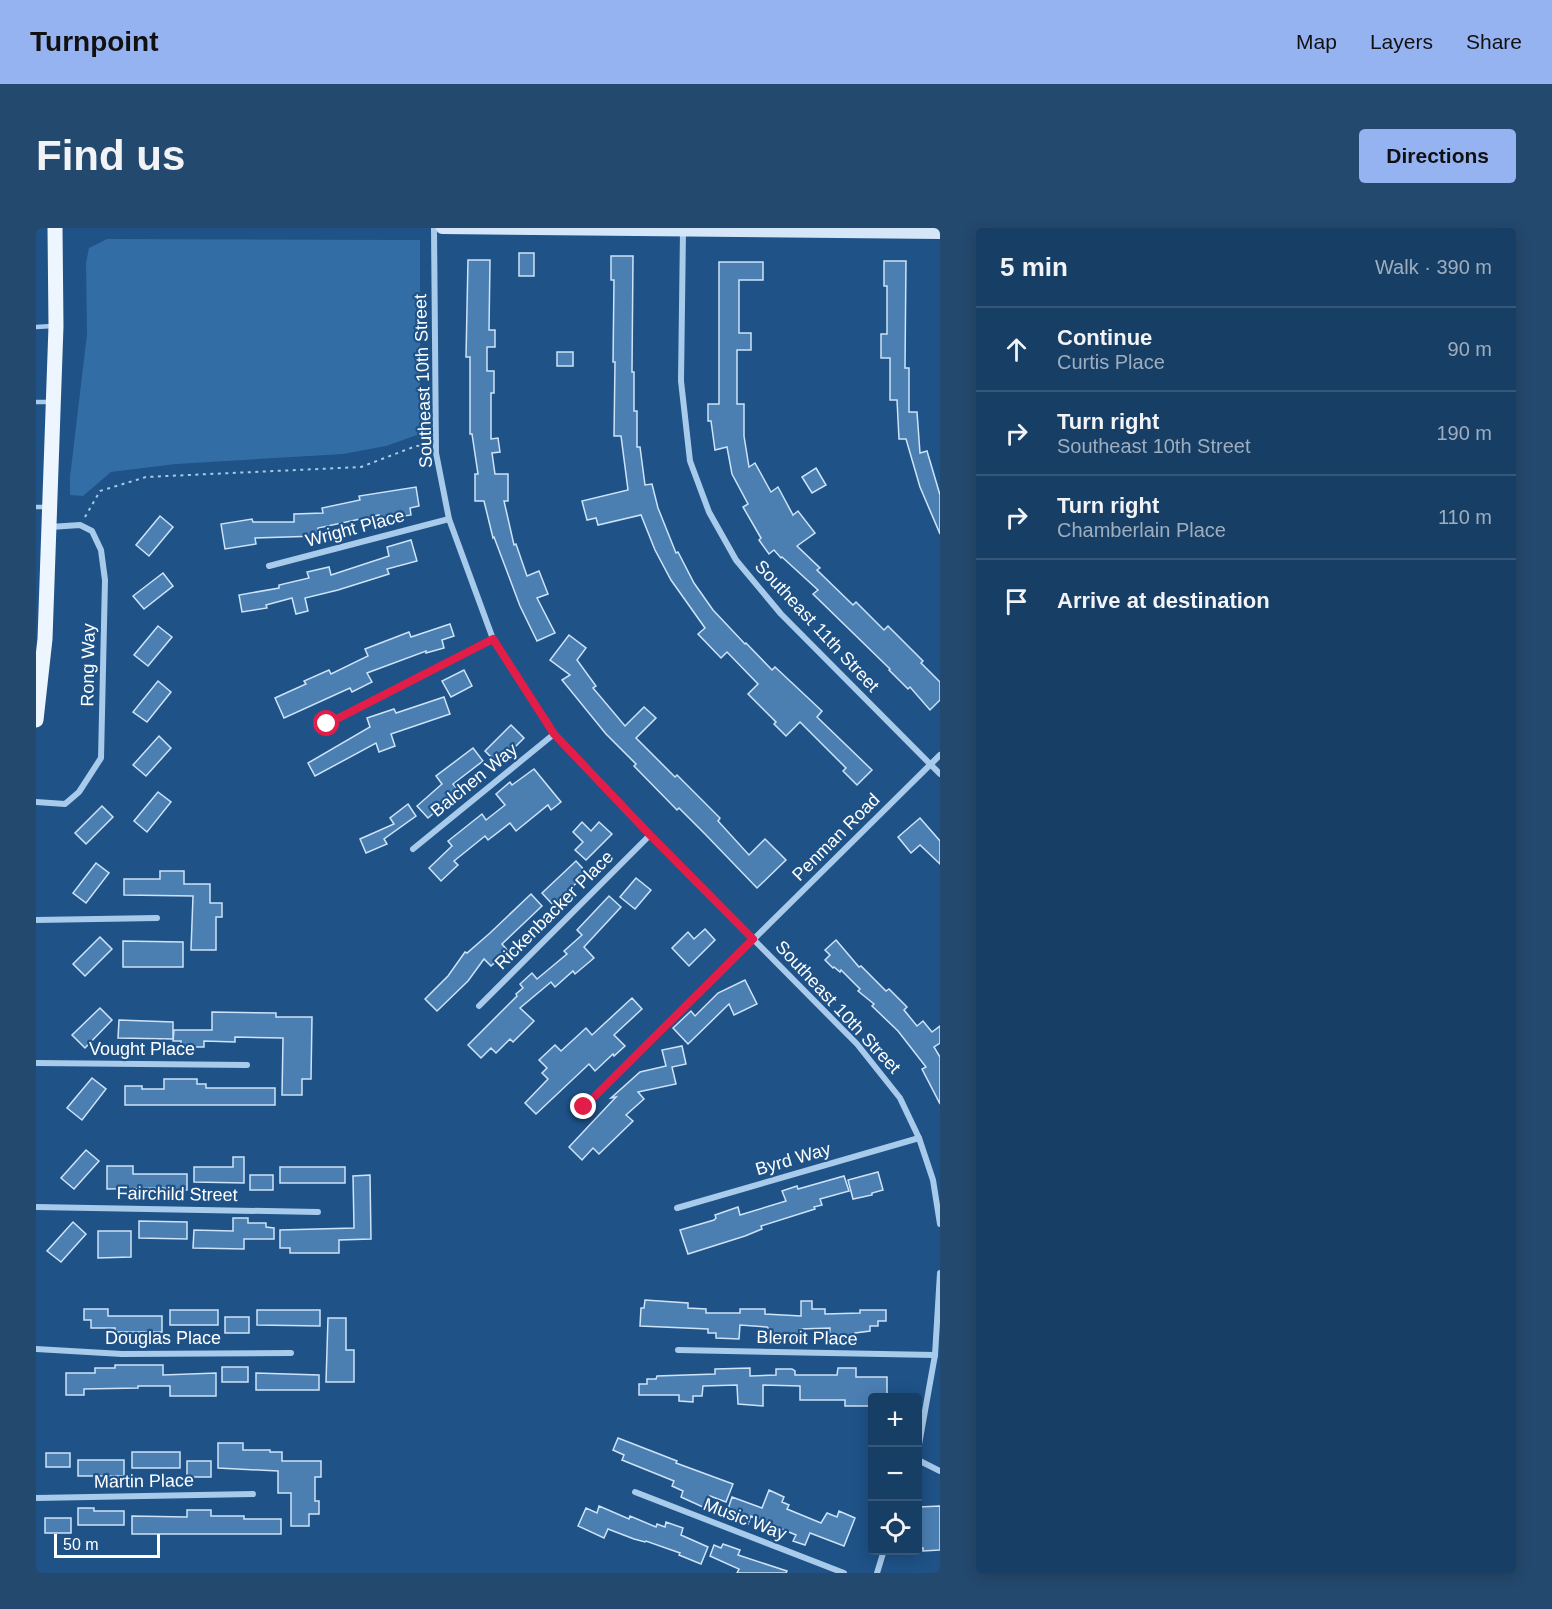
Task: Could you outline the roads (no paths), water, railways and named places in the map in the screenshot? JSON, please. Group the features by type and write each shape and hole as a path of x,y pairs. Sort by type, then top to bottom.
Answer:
{"main road":[{"path":"36,720 45,639 41,599 49,527 43,507 53,402 56,326 55,228"}],"street":[{"name":"Southeast 10th Street","path":"434,228 436,445 448,519 493,639 554,734 870,1058 900,1098 918,1138 933,1180 940,1224"},
{"path":"442,228 940,233"},
{"name":"Southeast 11th Street","path":"683,230 681,381 690,460 710,512 736,560 781,614 940,774"},
{"name":"Wright Place","path":"269,566 448,519"},
{"name":"Rong Way","path":"36,802 65,804 79,792 101,758 105,580 101,550 92,531 80,525 49,527"},
{"path":"327,724 493,639"},
{"name":"Balchen Way","path":"413,849 554,734"},
{"name":"Penman Road","path":"584,1107 940,755"},
{"name":"Rickenbacker Place","path":"479,1006 650,835"},
{"path":"36,920 157,918"},
{"name":"Vought Place","path":"36,1063 248,1065"},
{"name":"Byrd Way","path":"677,1208 918,1138"},
{"name":"Fairchild Street","path":"36,1207 318,1212"},
{"path":"919,1447 935,1355 940,1273"},
{"name":"Douglas Place","path":"36,1349 122,1354 291,1353"},
{"name":"Bleroit Place","path":"678,1350 935,1355"},
{"path":"922,1462 940,1471"},
{"name":"Music Way","path":"635,1492 844,1573"},
{"name":"Martin Place","path":"36,1498 253,1494"},
{"path":"877,1573 883,1555"}],"lane":[{"path":"36,327 56,326"},
{"path":"36,402 53,402"}]}
